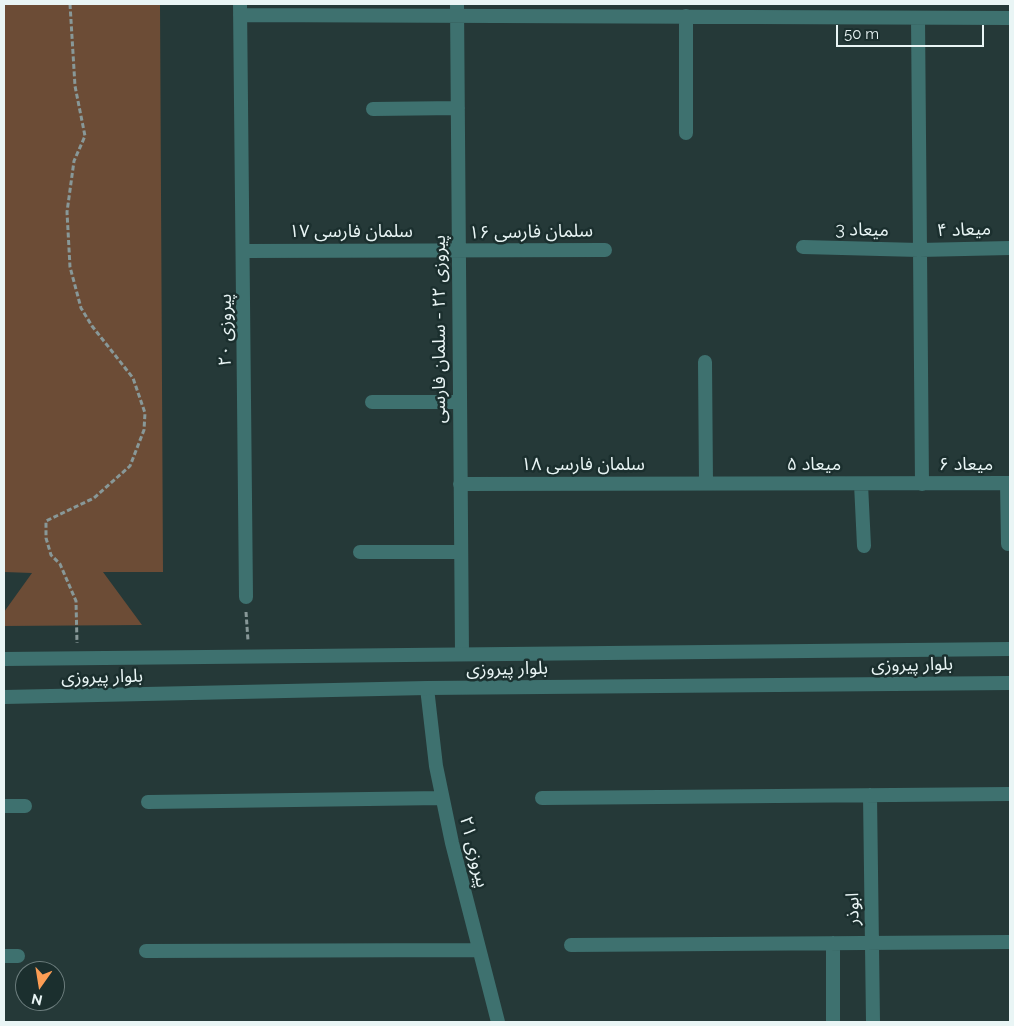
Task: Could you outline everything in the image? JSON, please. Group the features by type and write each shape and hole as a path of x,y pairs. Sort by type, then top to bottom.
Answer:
{"street":[{"path":"240,9 457,9 686,16 716,10 918,18 1010,18"},
{"name":"پیروزی ۲۰","path":"240,9 244,250 246,597"},
{"name":"پیروزی ۲۲ - سلمان فارسی","path":"457,9 462,654"},
{"path":"686,16 686,133"},
{"path":"918,18 922,484"},
{"path":"373,109 458,108"},
{"name":"میعاد 3","path":"804,247 919,250"},
{"name":"میعاد ۴","path":"919,250 1010,248"},
{"name":"سلمان فارسی ۱۷","path":"244,250 459,251"},
{"name":"سلمان فارسی ۱۶","path":"459,251 605,250"},
{"path":"705,362 706,484"},
{"path":"372,402 460,402"},
{"path":"1008,544 1009,483"},
{"name":"میعاد ۶","path":"922,484 1009,483"},
{"name":"سلمان فارسی ۱۸","path":"460,484 706,484"},
{"name":"میعاد ۵","path":"706,484 922,484"},
{"path":"861,484 864,546"},
{"path":"360,552 461,552"},
{"name":"بلوار پیروزی","path":"4,659 1010,649"},
{"name":"بلوار پیروزی","path":"4,697 427,688 1010,683"},
{"name":"پیروزی ۲۱","path":"427,688 436,766 442,798 498,1022"},
{"path":"542,798 1010,794"},
{"name":"ابوذر","path":"870,795 873,1022"},
{"path":"148,802 442,798"},
{"path":"4,806 25,806"},
{"path":"571,945 1010,942"},
{"name":"ابوذر","path":"833,943 833,1022"},
{"path":"146,951 479,950"},
{"path":"4,956 18,956"}],"path":[{"path":"70,4 75,86 85,136 74,160 67,212 70,267 81,308 92,326 133,378 145,413 144,430 130,466 94,498 46,521 46,538 51,556 60,564 76,601 77,658"},
{"path":"246,597 248,656"}],"shaded area":[{"path":"4,4 160,4 163,572 103,572 142,625 4,626 4,612 32,573 4,572"}]}
